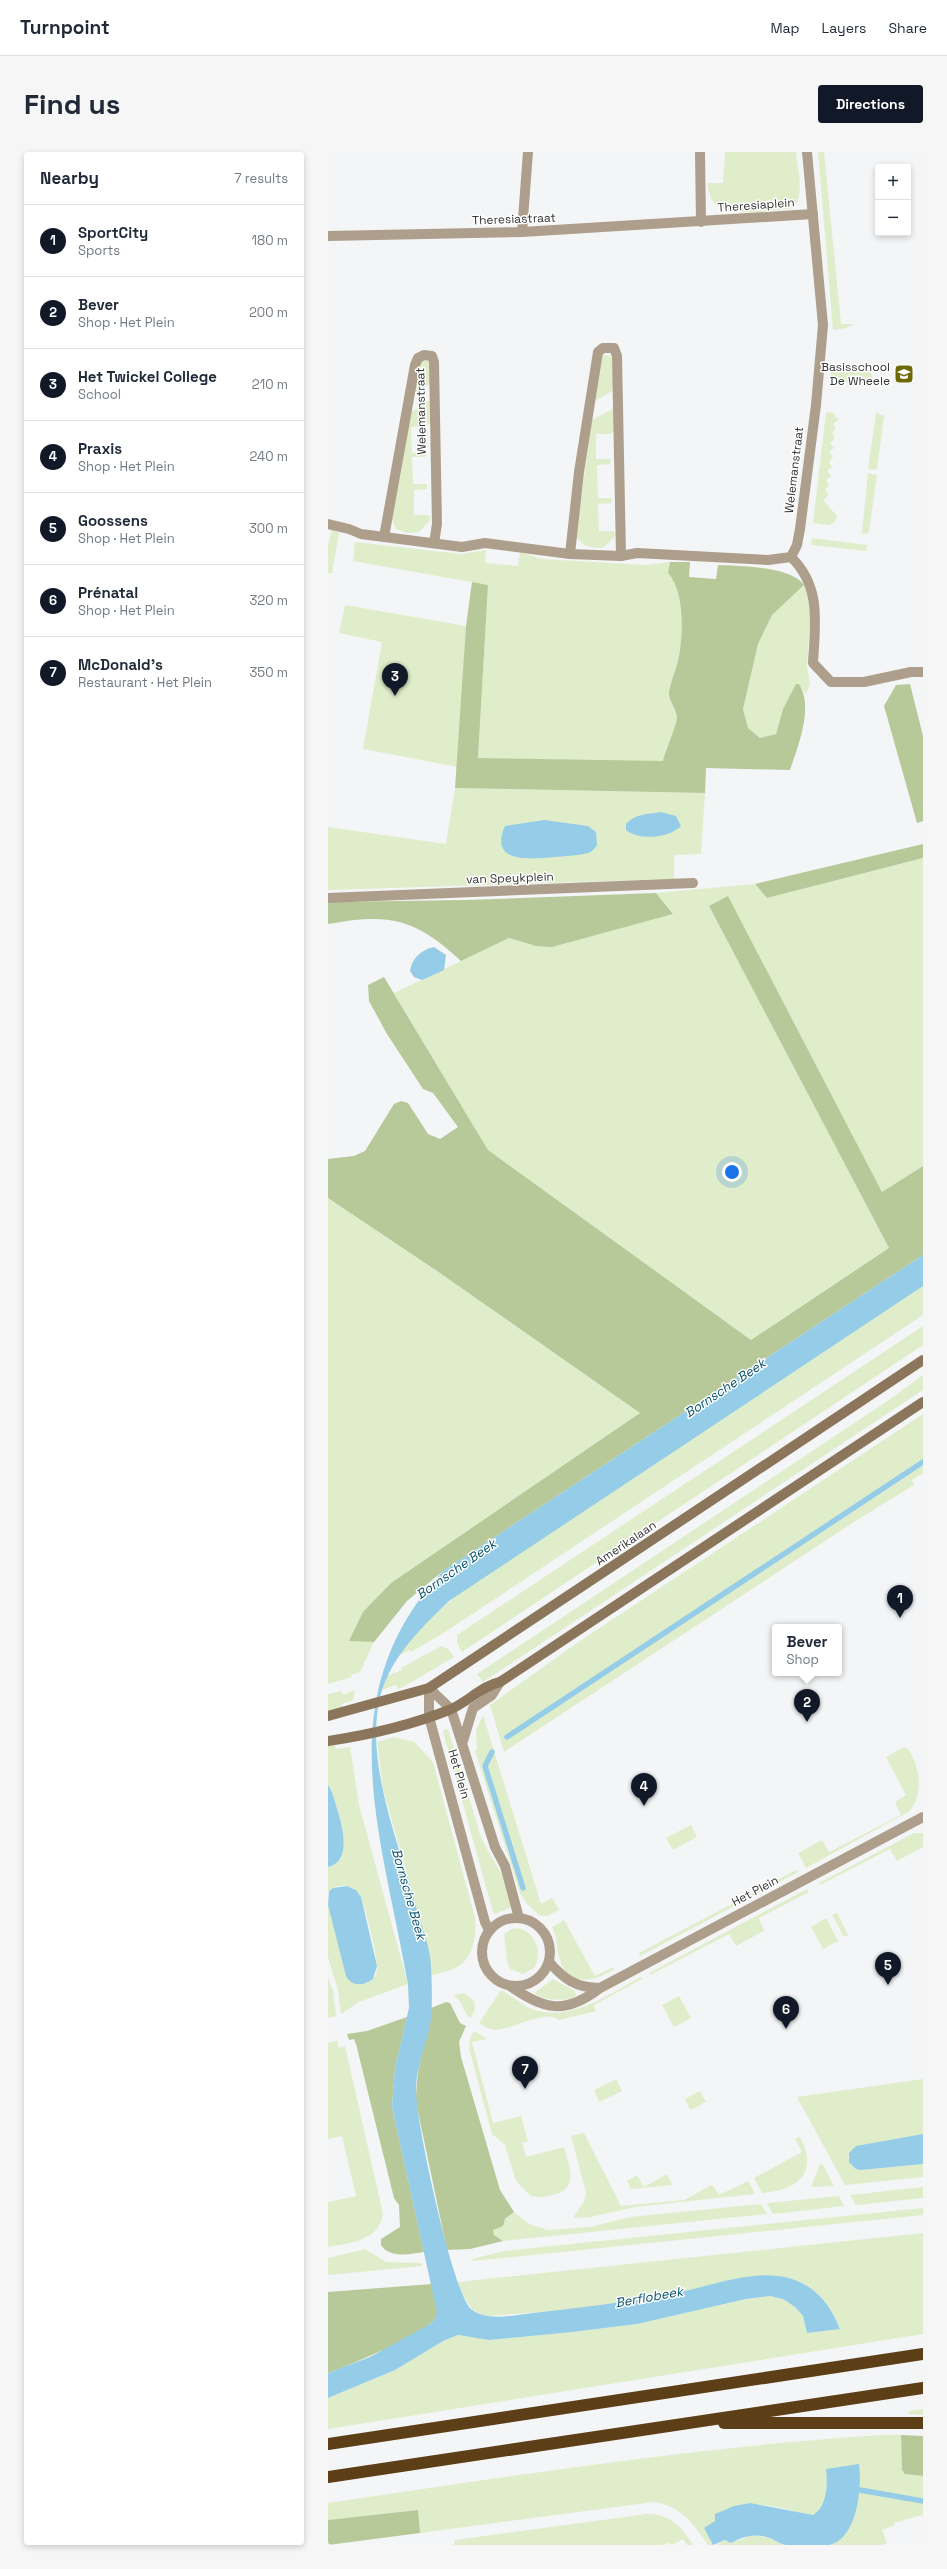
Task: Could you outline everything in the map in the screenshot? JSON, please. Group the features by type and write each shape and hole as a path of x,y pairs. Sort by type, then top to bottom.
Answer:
{"highway":[{"path":"328,2444 923,2354"},
{"path":"328,2477 680,2423 923,2388"},
{"path":"680,2423 923,2423"}],"main road":[{"name":"Amerikalaan","path":"328,1716 429,1688 923,1360"},
{"path":"328,1741 383,1731 429,1717 452,1709 490,1684 500,1682 923,1402"}],"street":[{"path":"522,232 528,152"},
{"path":"700,152 701,222"},
{"path":"807,152 813,214"},
{"name":"Theresiaplein","path":"701,222 813,214"},
{"name":"Welemanstraat","path":"791,558 797,545 800,529 823,337 813,214"},
{"name":"Theresiastraat","path":"328,236 522,232 701,222"},
{"path":"570,554 579,472 598,352 603,348 614,348 617,356 622,556"},
{"name":"Welemanstraat","path":"384,537 414,365 418,358 424,354 432,356 434,362 437,524 434,543"},
{"path":"328,524 349,528 361,534 462,547 485,543 570,554 622,556 637,553 768,560 791,558 798,564 816,603 814,663 831,682 864,682 911,672 923,672"},
{"name":"van Speykplein","path":"328,898 693,883"},
{"name":"Het Plein","path":"462,1743 473,1708 492,1695 500,1682"},
{"path":"429,1688 452,1709"},
{"name":"Het Plein","path":"429,1688 429,1717 484,1922 489,1930"},
{"name":"Het Plein","path":"452,1709 495,1847 505,1866 519,1918"},
{"name":"Het Plein","path":"510,1986 535,2002 555,2006 577,2002 600,1988 923,1817"},
{"path":"519,1918 534,1922 545,1934 550,1945 549,1962 544,1972 536,1980 520,1986 510,1986 493,1978 483,1964 481,1947 489,1930 501,1921 519,1918"},
{"path":"549,1962 569,1982 585,1988 600,1988"}],"green space":[{"path":"725,152 796,152 800,191 795,205 790,209 738,212 726,210 716,205 710,196 708,183 723,183"},
{"path":"818,152 824,152 841,324 854,324 846,328 833,330"},
{"path":"602,356 612,357 614,390 595,401"},
{"path":"422,360 429,361 431,383 413,395 419,363"},
{"path":"832,365 872,370 871,385 830,381"},
{"path":"431,399 432,423 425,426 411,427 412,453 426,453 426,457 412,457 413,484 427,484 427,489 414,490 414,515 428,515 431,519 419,532 407,533 396,529 391,517 410,413"},
{"path":"614,408 614,431 610,434 596,434 596,459 611,459 610,464 597,465 598,498 611,498 612,503 598,504 599,531 613,531 616,535 603,548 594,548 581,543 576,536 592,420"},
{"path":"826,412 834,413 835,417 839,419 833,424 836,429 832,433 835,438 830,443 834,448 829,452 833,457 829,462 832,467 827,471 831,476 826,480 829,485 825,490 829,495 823,500 837,516 835,522 829,525 813,523"},
{"path":"876,413 884,416 877,470 868,469"},
{"path":"868,473 877,475 869,531 867,534 862,533"},
{"path":"332,530 339,533 332,573 328,573 328,545"},
{"path":"812,538 867,545 866,551 811,545"},
{"path":"355,542 461,554 486,550 485,563 518,566 520,552 542,559 646,565 670,562 668,573 674,581 680,602 682,625 677,666 669,690 670,701 676,712 677,721 663,762 478,758 488,585 353,561"},
{"path":"670,562 690,562 689,577 716,579 718,565 738,566 764,568 788,574 804,585 772,615 758,644 743,709 748,728 760,738 776,734 783,709 796,684 799,684 803,693 805,715 800,738 790,770 706,768 705,793 455,788 466,626 472,582 488,585 478,758 663,761 677,718 669,692 679,656 682,625 680,602 674,581 668,573"},
{"path":"804,585 811,603 807,666 810,684 806,694 799,684 783,709 776,734 760,738 748,728 743,709 758,644 772,615"},
{"path":"345,605 466,626 458,767 363,749 382,642 339,633"},
{"path":"910,684 923,736 923,821 917,823 884,706 896,685"},
{"path":"455,788 705,793 701,854 674,855 674,879 328,890 328,827 446,844"},
{"path":"923,844 923,858 767,898 755,884"},
{"path":"923,858 923,1166 882,1192 728,896 709,906 889,1248 751,1340 488,1150 394,993 509,938 536,946 673,914 656,893 755,884 767,898"},
{"path":"656,893 673,914 552,947 536,946 509,938 461,961 445,947 415,927 400,922 368,919 328,924 328,902 466,900"},
{"path":"728,896 882,1192 923,1166 923,1255 443,1571 407,1601 374,1642 349,1641 363,1612 391,1583 640,1413 440,1273 328,1198 328,1159 354,1156 365,1151 394,1104 401,1101 408,1103 428,1134 440,1139 458,1127 433,1093 423,1089 387,1034 369,1001 368,985 384,977 488,1150 751,1340 889,1248 709,906"},
{"path":"328,1198 440,1273 640,1413 391,1583 350,1641 374,1642 360,1672 351,1675 352,1677 328,1684"},
{"path":"923,1286 923,1315 442,1634 411,1652 410,1650 397,1656 421,1627 458,1594"},
{"path":"923,1326 923,1345 462,1652 457,1643 457,1635"},
{"path":"923,1375 923,1390 483,1682 477,1674 889,1400"},
{"path":"923,1414 923,1473 912,1480 914,1485 854,1522 504,1752 490,1705 574,1645"},
{"path":"441,1646 448,1649 454,1657 403,1687 398,1689 396,1685 382,1690 387,1676 402,1670 401,1668"},
{"path":"355,1690 353,1700 342,1704 343,1708 328,1711 328,1694 341,1691 343,1695"},
{"path":"483,1715 541,1904 552,1898 559,1910 547,1916 539,1915 526,1903 520,1893 475,1751 477,1750 476,1730"},
{"path":"445,1729 448,1729 482,1840 502,1875 511,1905 510,1908 495,1914 493,1912 443,1732"},
{"path":"394,1737 414,1742 433,1762 475,1918 473,1946 467,1958 457,1967 430,1976 430,1956 383,1789 377,1742"},
{"path":"335,1744 336,1749 350,1747 359,1805 408,1984 359,2002 341,2014 338,1990 328,1957 328,1905 345,1970 358,1985 371,1981 376,1975 377,1968 370,1929 364,1907 358,1893 347,1886 335,1887 328,1892 328,1867 337,1863 342,1855 344,1845 341,1822 332,1792 328,1785 328,1745"},
{"path":"904,1747 908,1750 915,1763 919,1784 917,1798 910,1811 806,1868 798,1853 822,1840 829,1852 901,1815 895,1802 906,1795 886,1757"},
{"path":"691,1825 697,1837 673,1850 666,1838"},
{"path":"914,1833 923,1833 923,1847 897,1861 890,1849 820,1885 819,1883"},
{"path":"796,1870 798,1872 640,1956 639,1953"},
{"path":"807,1889 809,1892 759,1918 764,1931 736,1946 729,1934 650,1975 649,1973"},
{"path":"837,1913 848,1935 844,1937 832,1915"},
{"path":"826,1918 838,1941 823,1949 811,1927"},
{"path":"564,1920 595,1976 613,1967 614,1970 599,1977 583,1980 576,1979 564,1969 560,1960 552,1927"},
{"path":"518,1928 524,1930 533,1938 538,1950 537,1962 534,1968 523,1974 510,1969 507,1961 504,1934 512,1929"},
{"path":"641,1977 642,1979 594,2005 596,2011 559,2020 553,2017 536,2018 498,2030 490,2029 479,2023 501,1990 532,2009 546,2012 561,2012 575,2010 589,2005"},
{"path":"328,1978 333,1991 336,2016 328,2018"},
{"path":"553,1979 575,1991 576,1996 555,2000 544,1998 534,1993"},
{"path":"464,1993 474,2001 475,2009 471,2018 466,2013 459,2000 453,1995"},
{"path":"679,1996 691,2018 674,2027 662,2005"},
{"path":"446,2002 450,2003 460,2023 466,2026 459,2042 461,2057 500,2190 514,2212 505,2219 503,2226 493,2230 494,2235 503,2241 470,2249 447,2250 416,2102 418,2072 429,2024 431,2008"},
{"path":"407,2017 395,2068 392,2107 424,2252 413,2254 395,2254 385,2249 381,2245 381,2239 400,2227 399,2205 394,2198 356,2044 354,2039 349,2040 347,2034 367,2031"},
{"path":"474,2031 487,2039 472,2042 493,2123 521,2116 528,2142 522,2143 526,2157 564,2147 570,2167 570,2181 568,2186 563,2191 547,2196 531,2196 516,2181 505,2145 492,2134 469,2048 470,2039"},
{"path":"337,2040 339,2048 345,2046 383,2214 376,2230 370,2235 354,2242 328,2247 328,2202 356,2196 342,2136 328,2139 328,2043"},
{"path":"616,2079 622,2091 599,2102 594,2090"},
{"path":"923,2079 923,2134 848,2157 851,2164 859,2170 923,2164 923,2177 845,2185 797,2097"},
{"path":"700,2091 706,2102 690,2110 685,2099"},
{"path":"584,2133 621,2206 684,2200 712,2185 719,2195 748,2181 755,2194 635,2207 591,2217 575,2218 574,2216 584,2202 586,2192 571,2136"},
{"path":"800,2137 807,2161 806,2170 802,2177 786,2188 762,2193 754,2178 802,2152 795,2139"},
{"path":"820,2164 823,2165 834,2186 811,2187"},
{"path":"667,2174 672,2185 631,2189 627,2181 637,2175 644,2187"},
{"path":"923,2187 923,2198 856,2205 850,2195"},
{"path":"839,2196 844,2206 773,2214 767,2203"},
{"path":"761,2204 767,2214 503,2241 494,2235 493,2230 514,2212 529,2224 548,2230 590,2227 630,2217"},
{"path":"923,2208 923,2215 473,2261 472,2259 504,2251"},
{"path":"923,2233 923,2334 328,2429 328,2398 395,2370 445,2340 458,2335 489,2340 637,2324 746,2299 770,2296 783,2299 795,2307 803,2316 807,2333 840,2328 826,2303 814,2290 798,2281 774,2276 759,2276 731,2280 674,2294 628,2302 487,2316 471,2308 465,2299 458,2282"},
{"path":"365,2249 386,2262 422,2263 422,2266 328,2275 328,2258"},
{"path":"432,2284 436,2300 437,2313 436,2317 430,2323 404,2340 352,2364 328,2373 328,2292"},
{"path":"923,2409 923,2415 907,2414 910,2411"},
{"path":"901,2435 902,2470 906,2474 923,2476 923,2518 922,2515 894,2523 895,2525 882,2530 887,2543 881,2545 830,2545 845,2533 854,2516 826,2469 826,2496 821,2509 817,2513 806,2515 790,2510 752,2504 734,2507 716,2514 715,2521 704,2528 713,2545 708,2545 686,2517 672,2507 654,2502 420,2533 417,2510 328,2520 328,2503 604,2463 811,2440"},
{"path":"901,2435 923,2436 923,2476 905,2474 902,2470"},
{"path":"418,2510 420,2533 328,2545 328,2520"},
{"path":"647,2514 662,2516 669,2519 680,2527 693,2545 687,2545 683,2539 672,2545 668,2543 662,2545 454,2545 455,2540"},
{"path":"753,2535 768,2538 785,2545 716,2545 725,2540 731,2543"}],"water":[{"path":"661,812 676,816 681,826 669,833 654,837 639,836 626,830 626,824 633,818"},
{"path":"544,820 588,826 596,832 597,845 591,852 584,854 534,858 514,856 507,853 502,847 501,838 505,826"},
{"path":"434,947 446,955 444,970 422,980 414,977 410,971 415,958 421,952"},
{"name":"Bornsche Beek","path":"923,1255 923,1286 449,1601 413,1638 393,1666 380,1697 377,1715 376,1740 378,1765 383,1791 389,1817 427,1941 430,1956 432,2010 428,2033 418,2071 416,2087 421,2131 445,2240 463,2296 471,2309 477,2313 493,2317 510,2316 602,2305 653,2297 760,2275 789,2278 799,2281 807,2286 827,2304 840,2329 807,2333 803,2316 795,2307 783,2299 770,2296 746,2299 637,2324 489,2340 458,2335 445,2340 395,2370 328,2398 328,2373 370,2357 430,2324 435,2319 437,2312 392,2107 395,2068 409,2008 408,1984 385,1871 376,1817 372,1765 374,1715 385,1666 407,1618 443,1571"},
{"path":"328,1785 332,1792 341,1822 344,1845 342,1855 337,1863 328,1867"},
{"path":"347,1886 356,1890 361,1897 377,1966 373,1979 362,1984 355,1984 351,1982 346,1976 328,1905 329,1891 333,1888"},
{"path":"923,2134 923,2164 861,2170 856,2169 849,2162 849,2153 856,2146"},
{"path":"859,2464 860,2486 856,2511 852,2523 839,2541 829,2545 786,2545 764,2536 754,2536 745,2537 731,2543 725,2540 713,2545 704,2528 715,2521 715,2514 734,2506 750,2503 813,2515 821,2507 826,2495 826,2469"}],"waterway":[{"path":"507,1737 923,1462"},
{"path":"492,1752 485,1766 523,1888"},
{"path":"854,2489 923,2501"}],"place":[{"name":"Basisschool De Wheele","path":"904,374"},
{"name":"Het Twickel College","path":"395,696"},
{"name":"SportCity","path":"900,1618"},
{"name":"Bever","path":"807,1722"},
{"name":"Praxis","path":"644,1806"},
{"name":"Goossens","path":"888,1985"},
{"name":"Prénatal","path":"786,2029"},
{"name":"McDonald's","path":"525,2089"}],"water label":[{"name":"Berflobeek","path":"649,2297"}]}
